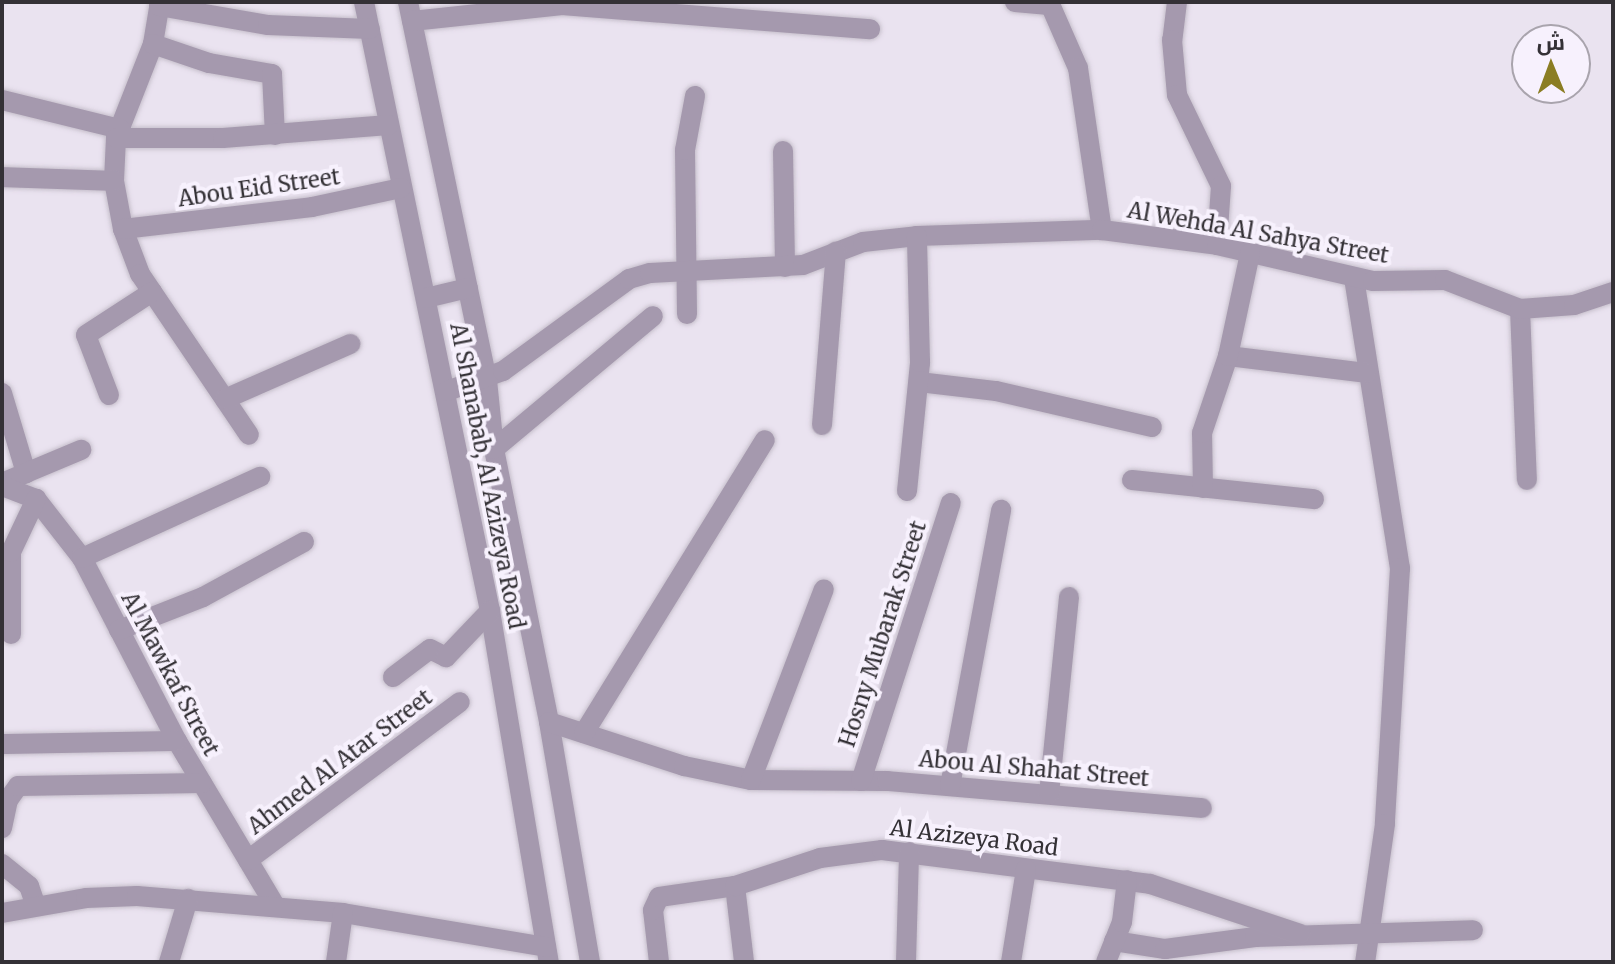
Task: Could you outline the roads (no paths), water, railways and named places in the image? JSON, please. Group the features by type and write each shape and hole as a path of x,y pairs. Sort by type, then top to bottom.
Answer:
{"street":[{"name":"Al Shanabab, Al Azizeya Road","path":"364,2 401,188 447,391 460,481 490,611 548,954"},
{"path":"1015,2 1049,3 1078,68 1102,230"},
{"path":"1177,2 1172,40 1177,95 1221,186 1217,245"},
{"path":"249,435 152,292 123,229 114,181 118,134 153,44 160,4 268,25 370,29"},
{"path":"410,11 562,5 870,29"},
{"name":"Al Shanabab, Al Azizeya Road","path":"410,11 487,380 494,449 549,722 590,962"},
{"path":"153,44 209,63 272,74 275,135"},
{"path":"687,314 685,150 695,96"},
{"path":"2,100 118,134 275,135 388,125"},
{"path":"783,151 785,267"},
{"path":"2,177 114,181"},
{"name":"Abou Eid Street","path":"123,229 312,207 401,188"},
{"name":"Al Wehda Al Sahya Street","path":"447,391 487,380 629,279 687,271 785,267 863,242 917,236 1102,230 1217,245 1354,278 1445,280 1520,309 1574,305 1613,292"},
{"path":"907,491 919,382 917,236"},
{"path":"822,425 836,252"},
{"path":"1203,488 1202,433 1228,356 1250,253"},
{"path":"1354,278 1366,373 1400,568 1385,824 1365,962"},
{"path":"426,298 468,288"},
{"path":"109,395 86,335 152,292"},
{"path":"1520,309 1527,480"},
{"path":"494,449 653,316"},
{"path":"225,399 350,344"},
{"path":"1228,356 1366,373"},
{"path":"919,382 996,391 1152,427"},
{"path":"2,393 26,473"},
{"path":"584,733 765,440"},
{"path":"2,485 81,450"},
{"path":"82,558 260,477"},
{"path":"1132,480 1314,499"},
{"path":"2,485 36,499 11,552 11,634"},
{"name":"Al Mawkaf Street","path":"36,499 82,558 177,741 276,907"},
{"name":"Hosny Mubarak Street","path":"861,781 951,503"},
{"path":"950,786 1001,510"},
{"path":"119,630 203,597 304,542"},
{"path":"751,780 824,589"},
{"path":"1049,794 1069,597"},
{"path":"393,677 430,649 446,657 490,611"},
{"name":"Ahmed Al Atar Street","path":"248,860 460,702"},
{"name":"Abou Al Shahat Street","path":"549,722 684,766 751,780 950,786 1202,808"},
{"path":"2,744 177,741"},
{"path":"2,828 8,800 18,786 202,783"},
{"path":"906,962 909,852"},
{"name":"Al Azizeya Road","path":"659,962 653,910 659,897 735,886 820,858 909,852 1127,880 1185,893 1300,934"},
{"path":"2,864 29,886 36,906"},
{"path":"1011,962 1026,869"},
{"path":"1106,962 1114,941 1127,880"},
{"path":"735,886 744,962"},
{"path":"2,913 36,906 124,897 188,899 343,913 548,954"},
{"path":"169,962 188,899"},
{"path":"336,962 343,913"},
{"path":"1114,941 1165,949 1300,934 1473,930"}]}
